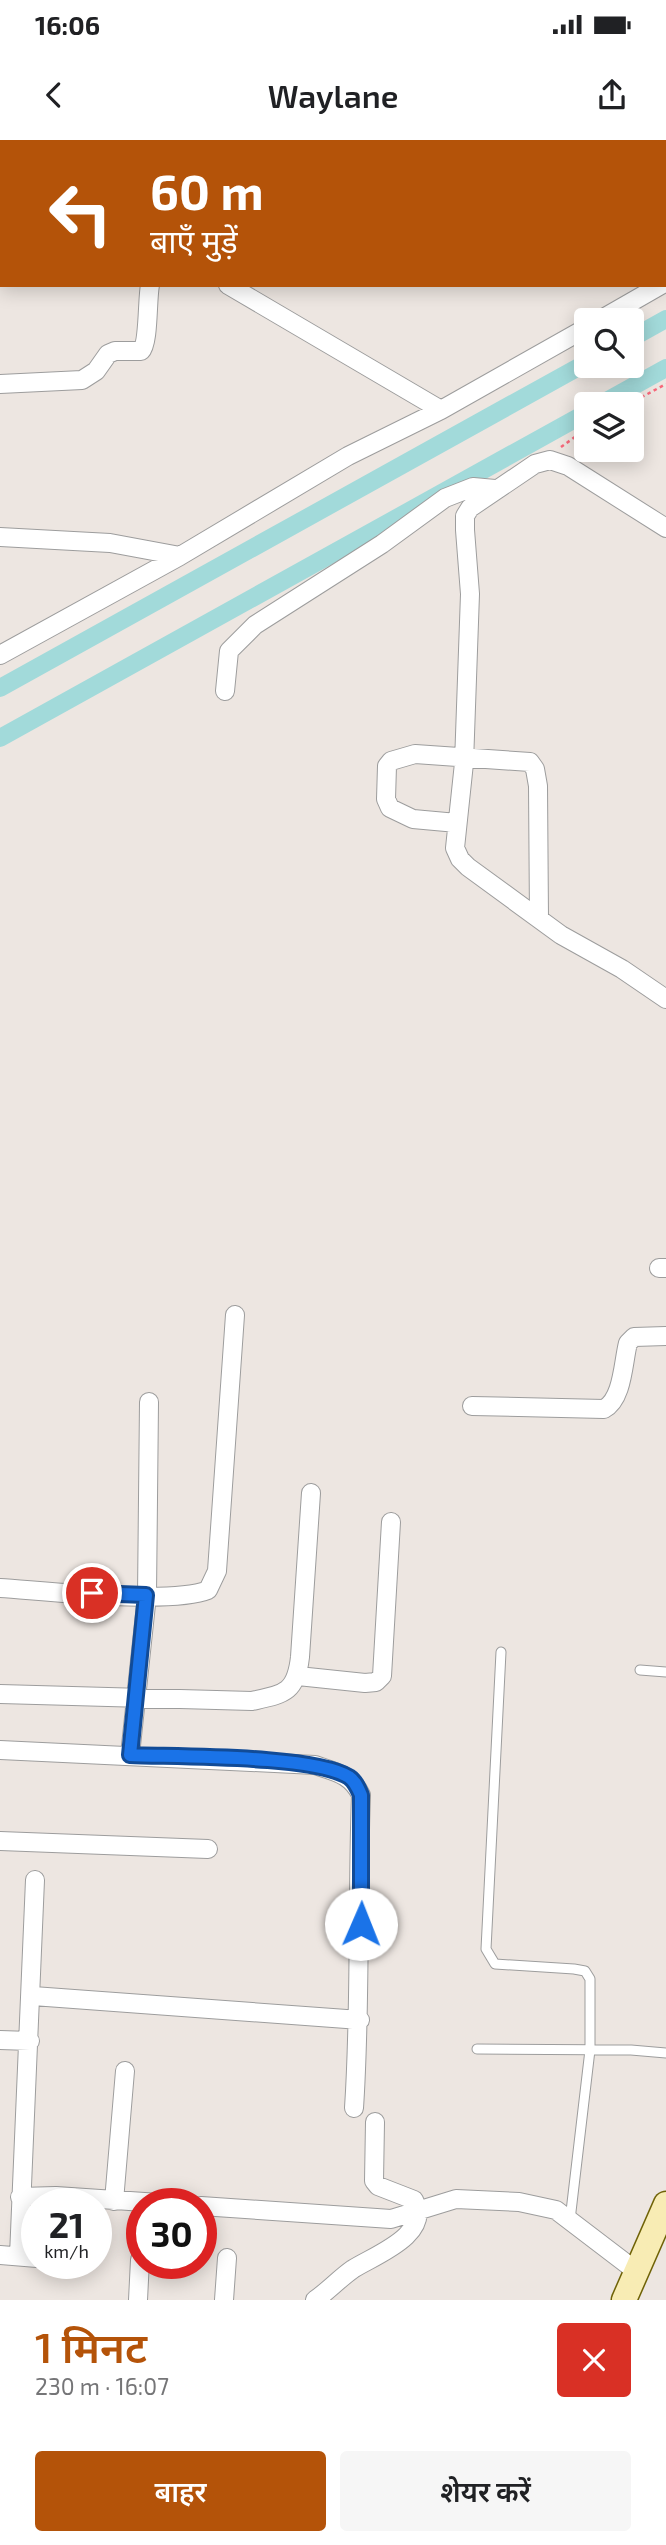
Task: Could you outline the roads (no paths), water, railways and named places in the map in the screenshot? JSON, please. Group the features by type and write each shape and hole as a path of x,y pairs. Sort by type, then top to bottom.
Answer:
{"street":[{"path":"0,384 82,380 96,371 108,354 115,351 141,351 146,342 145,321 150,287"},
{"path":"231,287 441,410"},
{"path":"621,308 659,287"},
{"path":"0,655 180,556 348,456 441,410 574,335"},
{"path":"666,528 568,466 550,460 535,464 495,489 480,499 465,516 470,594 464,756 455,848 460,859 539,919 666,999"},
{"path":"225,691 229,651 255,625 372,551 445,498 472,487 495,489"},
{"path":"0,537 110,543 180,556"},
{"path":"457,823 413,819 390,808 386,799 387,766 400,757 415,754 530,762 535,769 539,919"},
{"path":"0,1588 146,1595 197,1594 208,1590 217,1571 235,1315"},
{"path":"472,1406 604,1409 611,1405 617,1392 628,1343 634,1337 666,1336"},
{"path":"130,1755 146,1595 149,1402"},
{"path":"0,1694 252,1701 292,1688 298,1676 311,1493"},
{"path":"298,1676 365,1684 376,1682 382,1676 391,1522"},
{"path":"0,1750 315,1765 348,1777 356,1783 361,1795 360,2020 354,2108"},
{"path":"0,1841 208,1849"},
{"path":"21,2204 33,1996 31,1956 35,1881"},
{"path":"33,1996 360,2020"},
{"path":"0,2040 30,2041"},
{"path":"125,2071 114,2201 126,2202"},
{"path":"315,2300 354,2269 396,2246 417,2221 418,2209 414,2200 378,2186 374,2181 375,2122"},
{"path":"217,2207 328,2213 367,2219 400,2218 418,2209 456,2199 519,2202 556,2210 636,2271"},
{"path":"624,2300 666,2204"},
{"path":"0,2255 21,2256"},
{"path":"224,2300 227,2258"},
{"path":"138,2300 139,2279"}],"lane":[{"path":"500,1652 487,1955 495,1964 585,1971 590,1979 590,2050 570,2220"},
{"path":"640,1670 666,1672"},
{"path":"477,2049 666,2053"}],"waterway":[{"path":"644,331 666,319"},
{"path":"623,392 666,368"},
{"path":"0,688 574,370"},
{"path":"0,738 574,420"}]}
